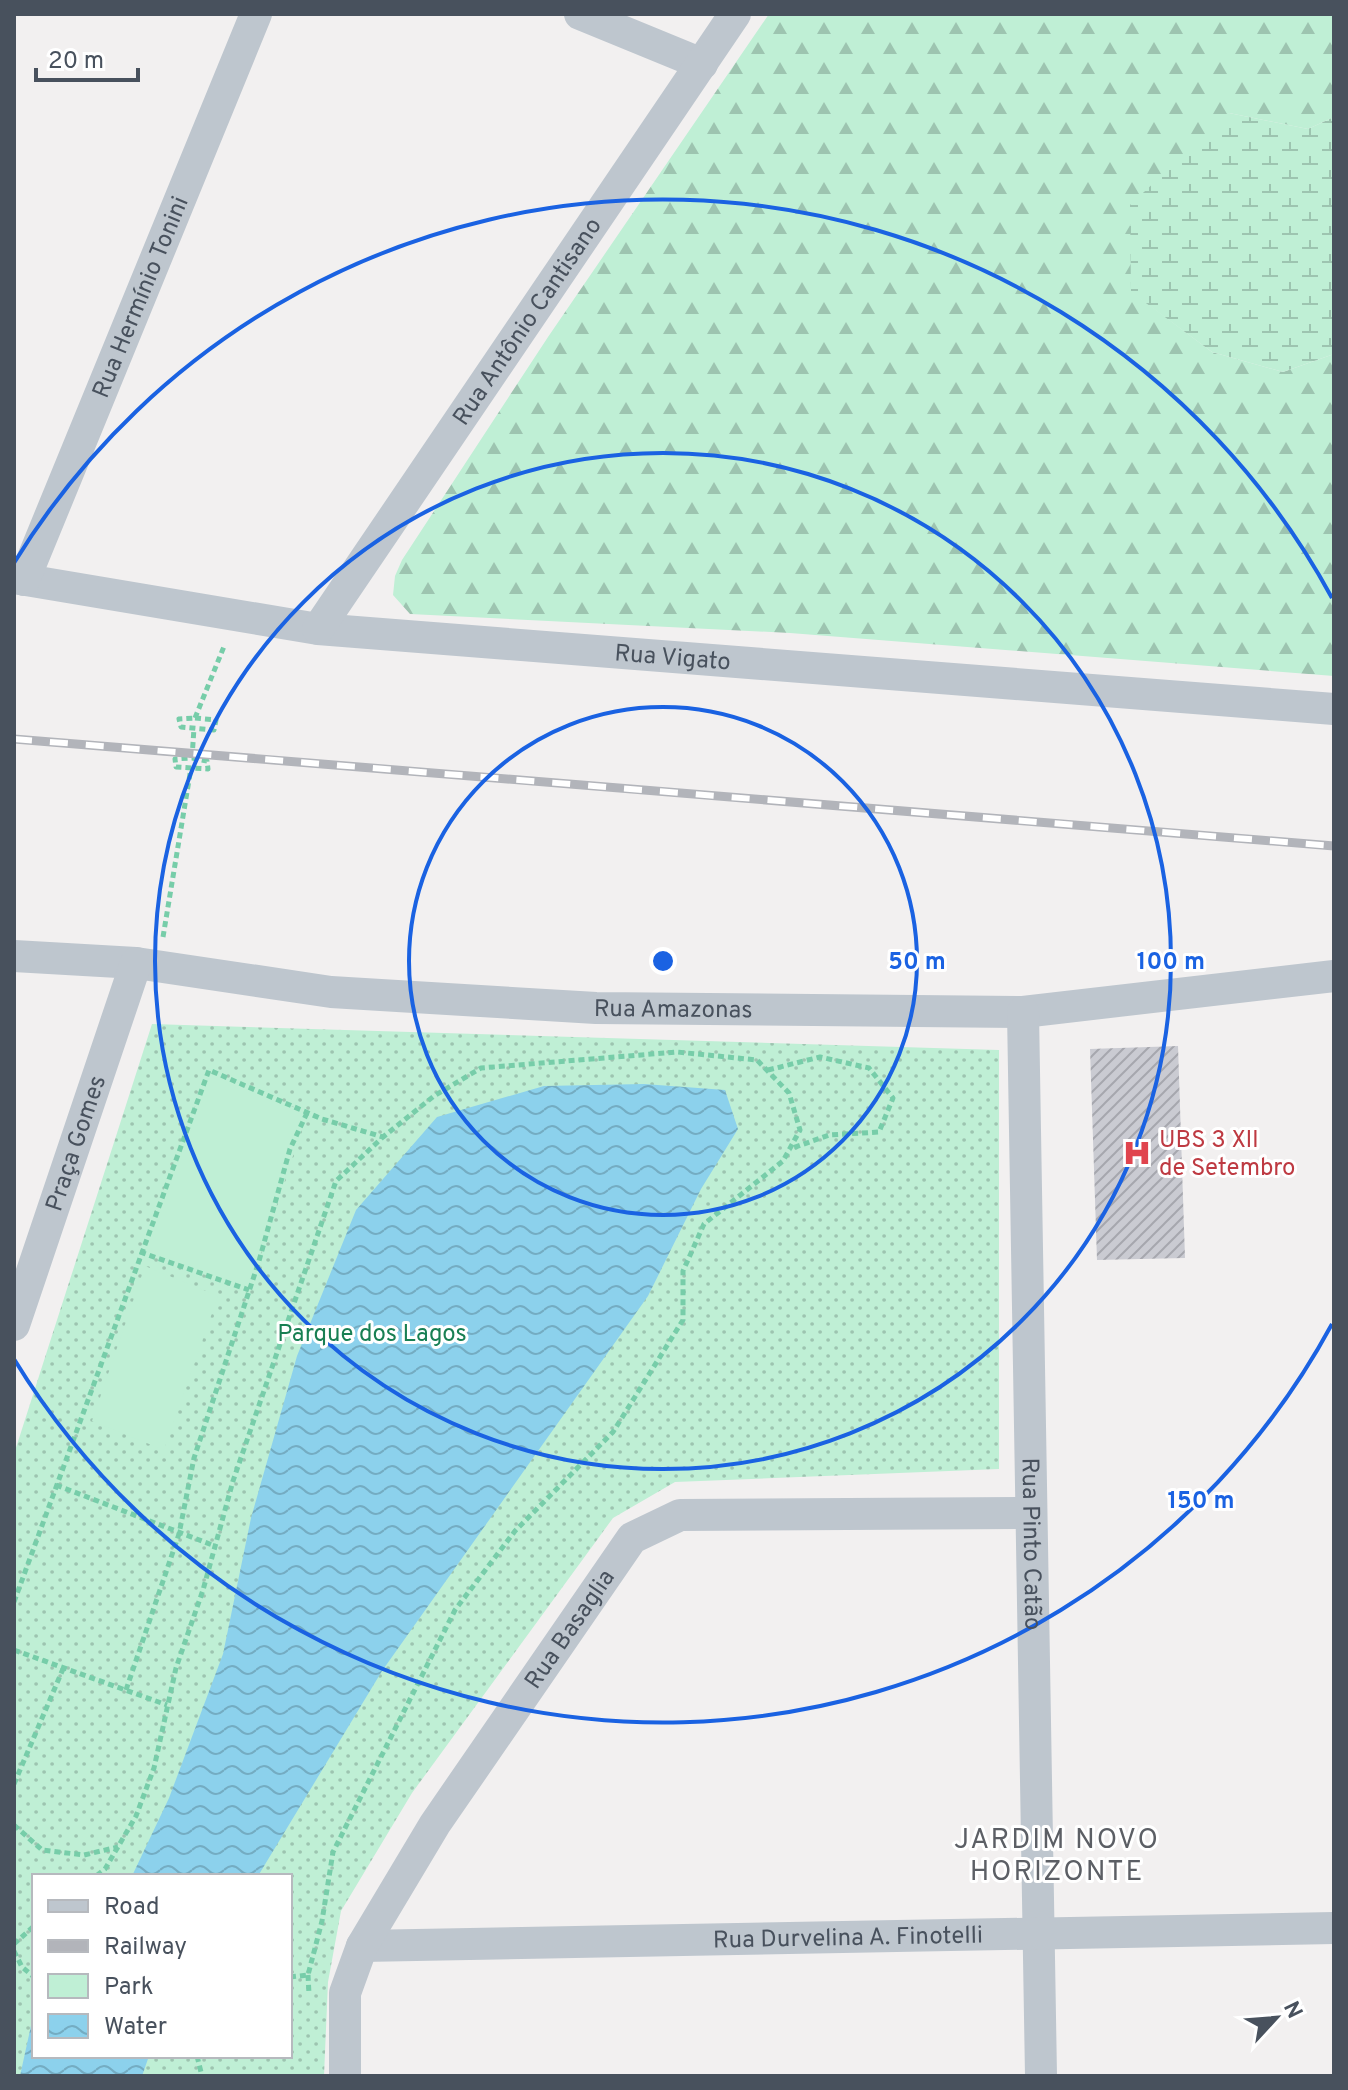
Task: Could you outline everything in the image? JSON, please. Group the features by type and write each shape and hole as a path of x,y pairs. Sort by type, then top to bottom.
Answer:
{"street":[{"name":"Rua Hermínio Tonini","path":"19,579 256,14"},
{"path":"580,14 702,64"},
{"name":"Rua Antônio Cantisano","path":"318,629 735,14"},
{"name":"Rua Vigato","path":"19,579 318,629 1334,709"},
{"name":"Rua Amazonas","path":"14,956 147,964 331,992 596,1008 1023,1012 1334,976"},
{"name":"Praça Gomes","path":"14,1325 147,964"},
{"name":"Rua Pinto Catão","path":"1023,1012 1041,2076"},
{"name":"Rua Basaglia","path":"345,2076 345,1993 362,1946 435,1824 632,1538 680,1515 1030,1513"},
{"name":"Rua Durvelina A. Finotelli","path":"362,1946 1334,1928"}],"path":[{"path":"195,718 236,617"},
{"path":"195,718 216,720 214,730 181,727 179,719 195,718"},
{"path":"192,758 194,728"},
{"path":"192,758 207,761 208,769 176,767 175,759 192,758"},
{"path":"147,964 191,768"},
{"path":"99,1874 105,1869 136,1816 154,1768 167,1705 273,1357 336,1181 383,1137 434,1096 481,1068 677,1052 757,1060 789,1093 800,1130 783,1161 704,1224 683,1271 683,1320 613,1432 515,1531 455,1610 333,1852 322,1921 308,1975 292,1977"},
{"path":"767,1070 820,1057 869,1068 893,1098 879,1132 829,1135 789,1150"},
{"path":"14,1602 209,1070 307,1113 383,1137"},
{"path":"126,1690 179,1534 194,1458 249,1290 290,1149 307,1113"},
{"path":"140,1252 249,1290"},
{"path":"56,1485 215,1546"},
{"path":"14,1650 167,1705"},
{"path":"14,1784 63,1669"},
{"path":"14,1825 42,1850 84,1855 118,1847"},
{"path":"14,1944 32,1928"},
{"path":"14,1951 22,1967 32,1975"}],"green space":[{"path":"769,14 1334,14 1334,117 1308,129 1229,113 1132,292 1212,352 1283,372 1334,354 1334,676 790,633 410,614 393,595 395,576 402,560 548,337"},
{"path":"1229,113 1308,129 1334,117 1334,354 1283,372 1212,352 1131,292 1130,205"},
{"name":"Parque dos Lagos","path":"152,1024 999,1050 999,1469 675,1482 613,1518 412,1793 341,1911 328,1982 324,2076 14,2076 14,1454"},
{"path":"209,1070 307,1113 249,1290 140,1252"},
{"path":"145,1266 218,1296 164,1450 92,1421"}],"water":[{"path":"644,1084 725,1090 738,1129 701,1189 648,1296 382,1671 259,1874 133,1874 169,1798 223,1654 251,1518 297,1356 356,1210 437,1117 544,1086"},
{"path":"32,2021 32,2058 148,2058 142,2076 20,2076"}],"building":[{"name":"UBS 3 XII de Setembro","path":"1178,1046 1185,1258 1097,1260 1090,1049"}],"railway":[{"path":"14,739 1334,846"}],"place":[{"name":"UBS 3 XII de Setembro","path":"1137,1153"}],"district":[{"name":"JARDIM NOVO HORIZONTE","path":"1057,1854"}]}
